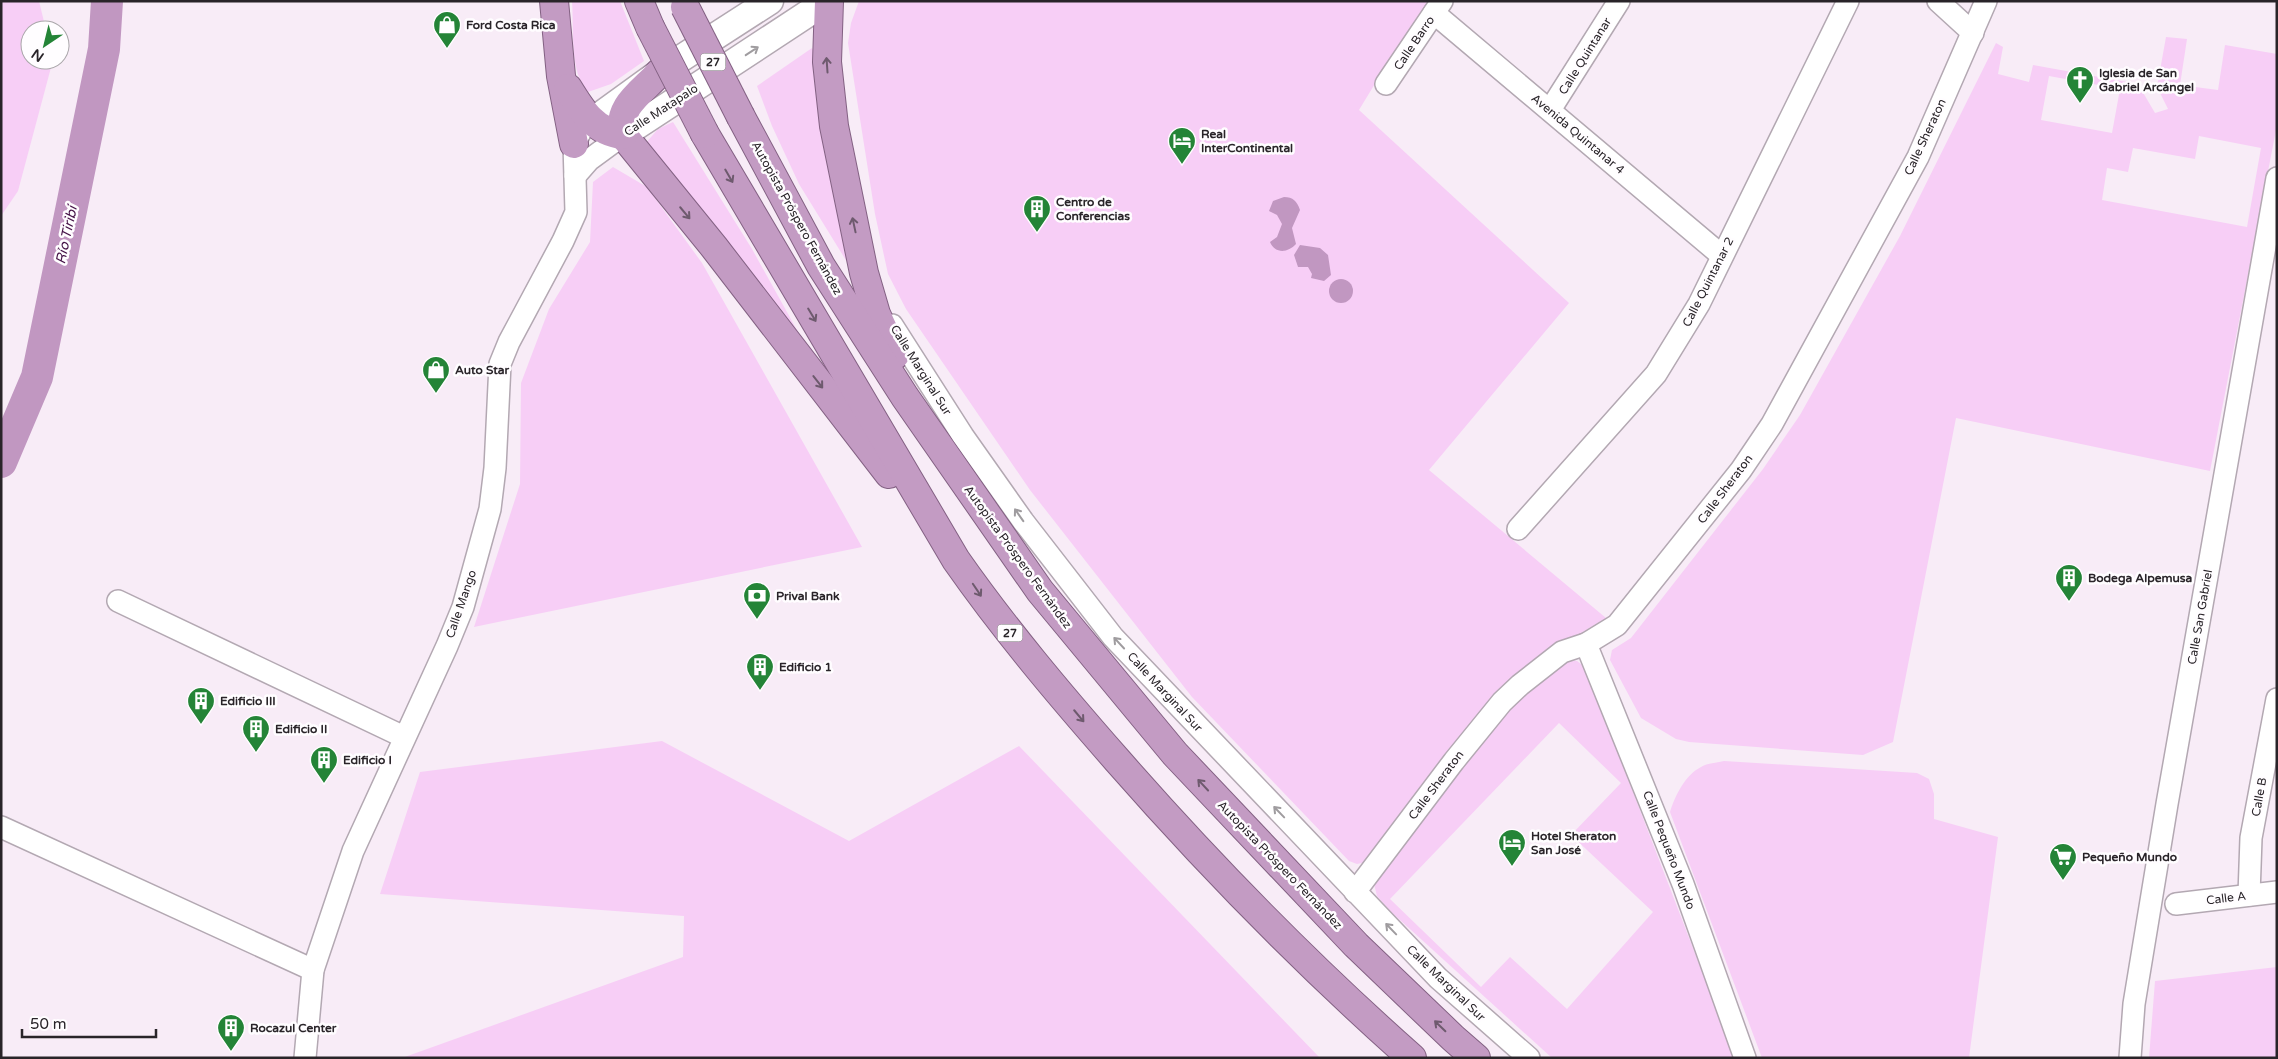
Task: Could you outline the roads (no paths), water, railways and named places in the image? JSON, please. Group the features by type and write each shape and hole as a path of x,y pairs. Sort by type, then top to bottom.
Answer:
{"highway":[{"path":"554,1 561,76 574,144"},
{"name":"27","path":"639,1 705,134 956,560 985,601 1024,651 1188,841 1291,944 1412,1058"},
{"path":"828,1 827,62 834,126 864,273 876,314 897,360 987,518"},
{"name":"Autopista Próspero Fernández","path":"683,4 821,266 905,397 987,518 1040,591 1175,754 1356,945 1476,1058"},
{"path":"613,143 621,126 622,113 660,72"},
{"path":"561,76 591,122 603,130 613,143 653,175 714,247 956,560"}],"street":[{"path":"574,144 578,135 591,122 660,72 770,1"},
{"name":"Calle Matapalo","path":"575,176 613,143 828,1"},
{"name":"Calle Quintanar","path":"1550,110 1619,1"},
{"name":"Calle Quintanar 2","path":"1518,529 1656,374 1699,304 1721,255 1848,1"},
{"path":"1938,1 1973,33"},
{"name":"Calle Sheraton","path":"1355,892 1454,761 1502,702 1526,679 1562,652 1586,644 1617,625 1742,470 1772,424 1918,157 1986,1"},
{"name":"Avenida Quintanar 4","path":"1438,7 1550,110 1721,255"},
{"name":"Calle Barro","path":"1386,84 1438,7"},
{"name":"Calle Mango","path":"305,1058 313,970 353,852 447,646 463,606 490,509 495,468 500,364 509,342 563,241 576,212 574,144"},
{"name":"Calle San Gabriel","path":"2130,1058 2134,1004 2167,804 2277,178"},
{"name":"Calle Marginal Sur","path":"864,273 880,306 963,436 1023,521 1113,637 1438,978 1529,1058"},
{"path":"118,601 404,737"},
{"name":"Calle Pequeño Mundo","path":"1586,644 1683,884 1745,1058"},
{"name":"Calle B","path":"2249,895 2252,838 2277,699"},
{"path":"1,827 313,970"},
{"name":"Calle A","path":"2176,904 2277,892"}],"waterway":[{"name":"Río Tiribí","path":"1,462 37,377 104,49 107,1"}],"place":[{"name":"Ford Costa Rica","path":"447,49"},
{"name":"Iglesia de San Gabriel Arcángel","path":"2080,104"},
{"name":"Real InterContinental","path":"1182,165"},
{"name":"Centro de Conferencias","path":"1037,233"},
{"name":"Auto Star","path":"436,394"},
{"name":"Bodega Alpemusa","path":"2069,602"},
{"name":"Prival Bank","path":"757,620"},
{"name":"Edificio 1","path":"760,691"},
{"name":"Edificio III","path":"201,725"},
{"name":"Edificio II","path":"256,753"},
{"name":"Edificio I","path":"324,784"},
{"name":"Hotel Sheraton San José","path":"1512,867"},
{"name":"Pequeño Mundo","path":"2063,881"},
{"name":"Rocazul Center","path":"231,1052"}]}
